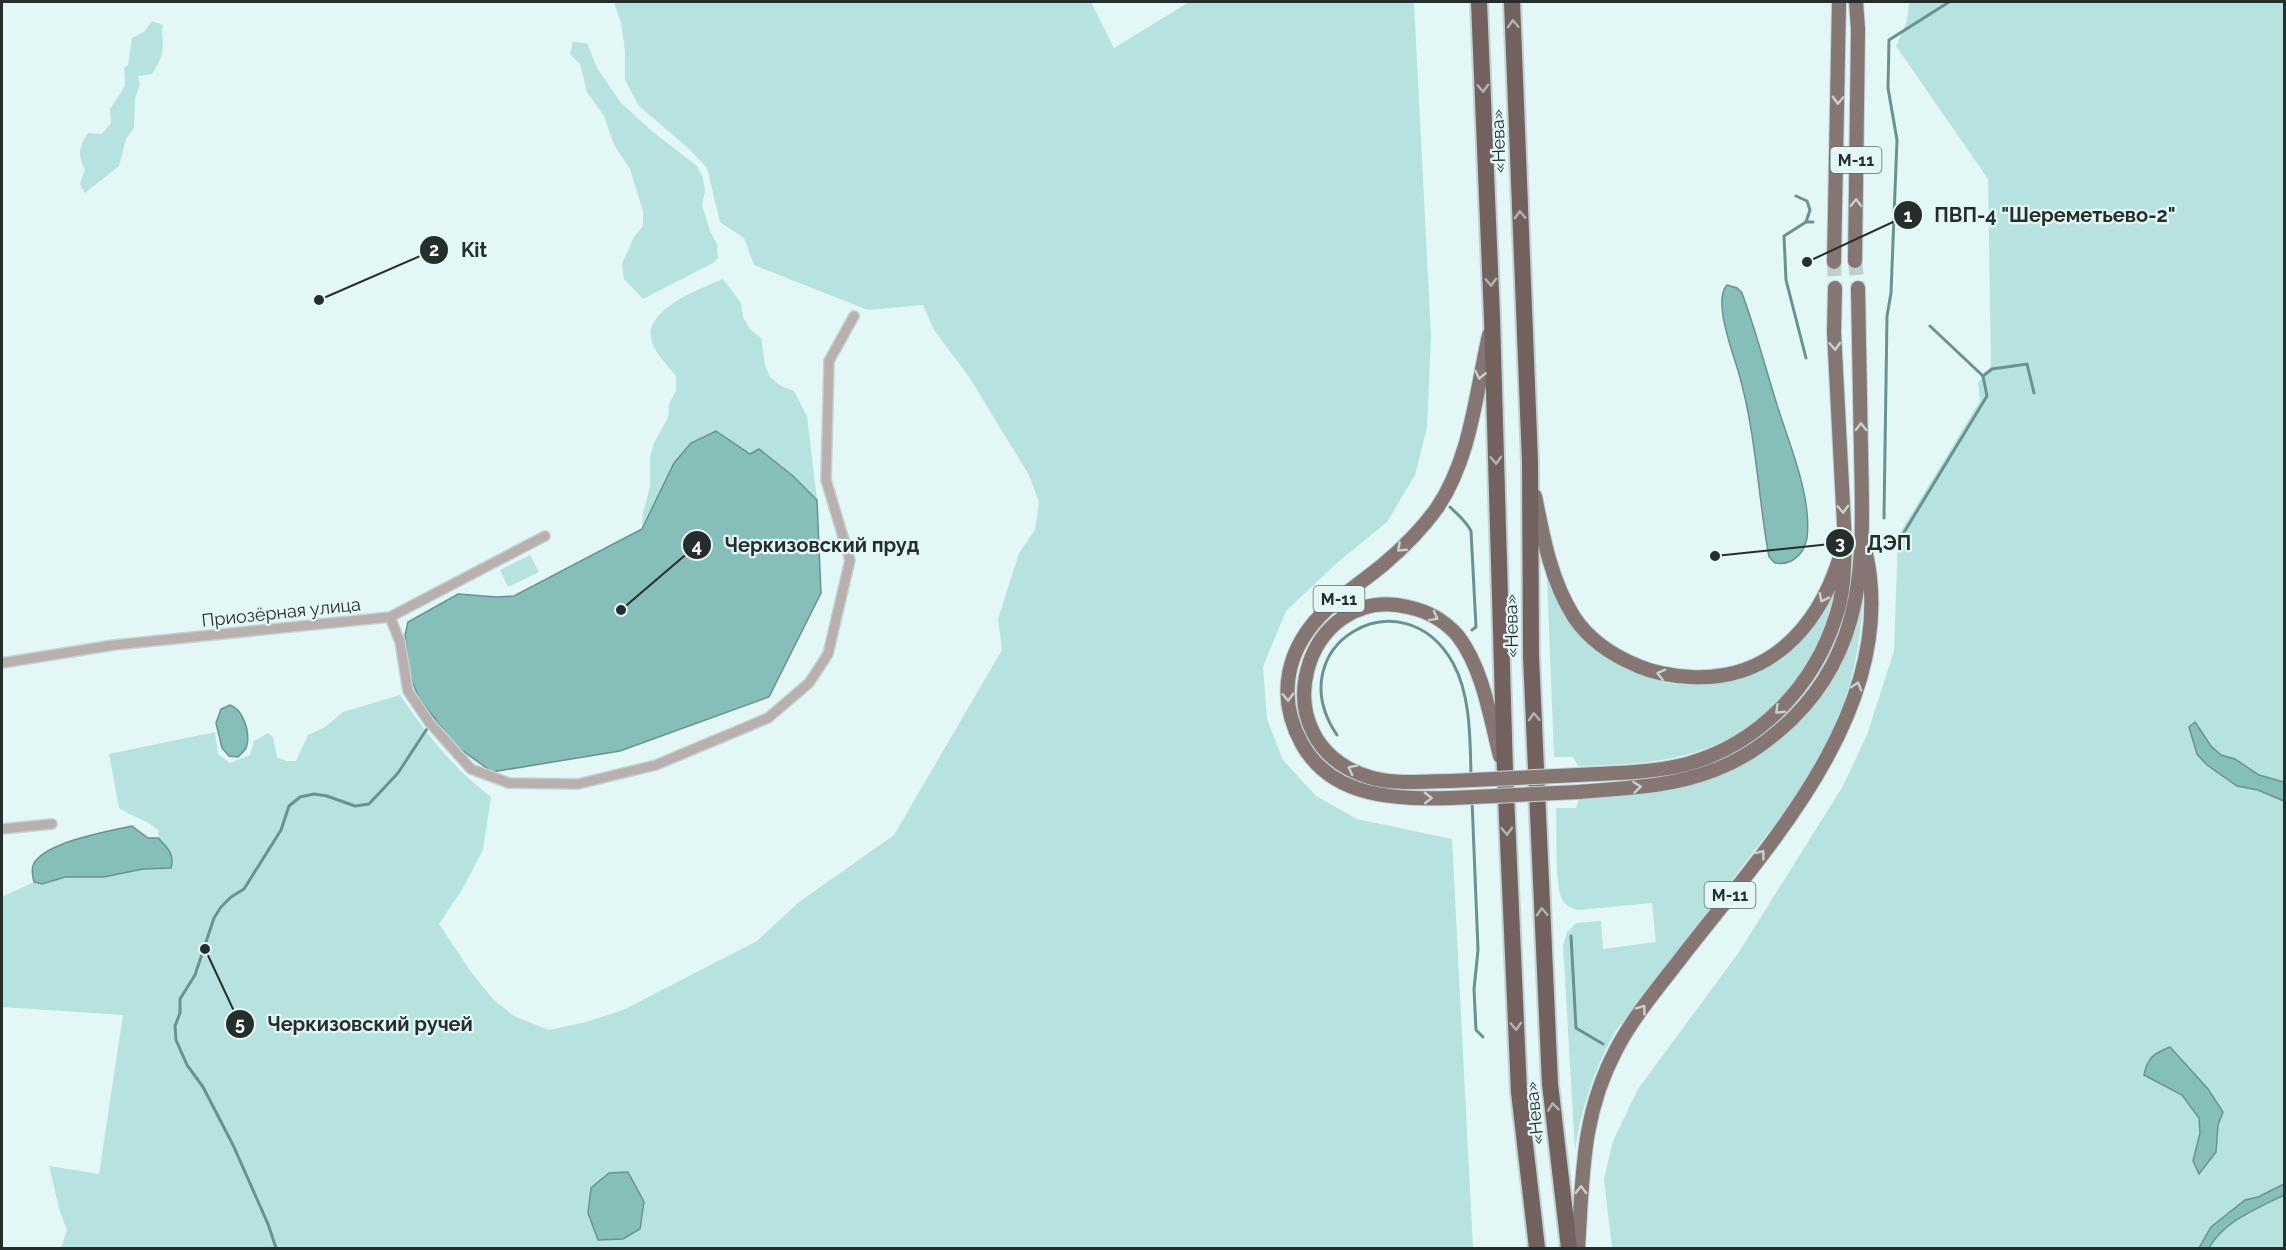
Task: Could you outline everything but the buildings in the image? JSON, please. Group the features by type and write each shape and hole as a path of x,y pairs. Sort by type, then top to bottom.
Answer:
{"highway":[{"name":"«Нева»","path":"1479,2 1492,318 1505,772 1519,1092 1537,1248"},
{"name":"«Нева»","path":"1512,2 1530,462 1531,656 1550,1072 1569,1248"}],"main road":[{"name":"М-11","path":"1855,261 1856,2"},
{"name":"М-11","path":"1857,29 1861,2"},
{"name":"М-11","path":"1834,262 1838,5"},
{"name":"М-11","path":"1505,772 1473,663 1456,634 1443,622 1429,614 1399,605 1368,607 1341,620 1320,641 1307,669 1303,688 1304,703 1316,736 1326,750 1339,762 1369,777 1411,782 1451,781 1665,769 1689,763 1732,745 1767,721 1792,697 1810,672 1829,637 1837,614 1844,575 1845,544 1834,332 1834,288"},
{"name":"М-11","path":"1492,318 1460,465 1438,507 1413,537 1316,621 1297,648 1288,678 1289,711 1294,729 1304,748 1330,776 1366,793 1388,797 1452,798 1579,792 1668,784 1691,778 1739,759 1778,733 1804,708 1822,683 1844,643 1857,598 1863,538 1858,288"},
{"name":"М-11","path":"1530,462 1544,540 1559,589 1575,618 1599,644 1624,660 1655,672 1671,676 1705,678 1729,676 1757,666 1778,652 1798,635 1815,615 1836,571 1845,544"},
{"name":"М-11","path":"1578,1248 1581,1171 1587,1131 1599,1087 1616,1050 1639,1012 1792,815 1817,778 1849,711 1867,648 1871,609 1870,579 1863,538"}],"street":[{"path":"390,617 400,642 408,692 429,722 471,769 508,783 578,784 656,765 768,718 809,683 828,654 850,560 826,480 829,361 854,316"},
{"name":"Приозёрная улица","path":"2,663 114,645 390,617 545,536"},
{"path":"2,829 52,825"}],"shaded area":[{"path":"614,2 1091,2 1114,48 1189,2 1414,2 1431,336 1427,427 1415,475 1387,522 1338,562 1286,611 1263,667 1267,719 1283,760 1316,796 1357,819 1452,839 1473,1248 61,1248 67,1230 60,1212 49,1166 99,1174 123,1015 2,1007 2,897 34,882 42,884 65,877 104,877 143,869 171,868 171,855 158,838 159,831 119,808 109,754 215,732 218,754 230,763 250,755 254,741 268,733 273,737 277,757 286,761 296,761 308,735 325,727 343,712 400,695 441,750 491,797 483,850 463,888 439,924 471,972 494,1000 514,1016 549,1030 586,1022 623,1010 757,941 799,902 894,835 1002,650 998,619 1019,553 1035,530 1039,502 1029,475 969,377 934,330 923,305 868,310 754,265 744,238 720,222 707,168 688,148 639,106 625,80 625,51 621,23","holes":["609,1173 628,1173 644,1202 640,1229 623,1239 588,1213 591,1188"]},
{"path":"1909,2 2284,2 2284,1184 2259,1197 2245,1200 2211,1227 2199,1248 1612,1248 1604,1179 1613,1141 1638,1089 1739,952 1843,786 1867,735 1894,651 1898,536 1980,401 1978,383 1991,366 1988,179 1896,46 1907,21","holes":["2170,1047 2223,1112 2218,1125 2216,1152 2199,1173 2193,1161 2200,1133 2199,1118 2182,1095 2144,1075"]},
{"path":"152,21 163,25 163,49 152,74 138,76 140,85 135,98 134,128 126,139 119,166 85,193 80,184 85,170 80,155 83,143 88,133 102,134 111,123 110,109 125,86 124,68 128,65 132,38 144,32"},
{"path":"573,42 587,43 597,68 621,103 653,132 697,166 703,178 705,191 702,205 710,231 717,244 718,258 713,263 643,299 624,279 622,264 634,237 643,226 643,211 630,169 614,145 604,116 587,92 580,64 570,54"},
{"path":"723,279 741,303 743,317 750,329 761,338 765,365 770,377 781,386 794,391 807,416 817,500 793,476 750,455 691,443 675,463 642,529 650,486 650,457 654,443 668,418 669,404 676,391 676,376 656,351 652,342 651,330 664,310 688,294"},
{"path":"1727,285 1737,288 1742,293 1803,489 1808,522 1807,538 1800,554 1787,563 1775,563 1769,557 1745,396 1723,315 1723,293"},
{"path":"716,431 750,454 759,449 793,476 817,500 821,593 769,697 620,751 492,772 456,746 419,698 410,676 405,635 408,622 458,594 514,596 642,529 674,463 691,443"},
{"path":"530,555 539,572 508,587 500,570"},
{"path":"1547,579 1568,615 1608,658 1644,676 1677,684 1710,684 1741,676 1771,662 1797,642 1819,616 1836,585 1829,613 1805,665 1789,688 1749,727 1724,741 1681,756 1637,763 1578,766 1573,757 1554,757"},
{"path":"1863,597 1861,628 1850,684 1830,736 1785,811 1615,1032 1589,1090 1575,1151 1563,945 1567,932 1576,923 1601,921 1603,949 1656,942 1652,903 1579,910 1571,908 1564,902 1558,880 1556,808 1576,808 1579,798 1631,794 1764,751 1801,719 1828,683 1848,643"},
{"path":"230,705 235,707 242,716 248,740 244,751 238,757 229,756 222,748 216,723 221,709"},
{"path":"2195,722 2211,746 2221,755 2235,759 2259,775 2284,782 2284,801 2258,790 2237,786 2207,765 2197,754 2189,727"},
{"path":"132,826 148,838 158,838 171,855 171,868 143,869 104,877 65,877 42,884 34,882 32,868 34,863 51,849 79,838"},
{"path":"2170,1047 2208,1089 2223,1112 2218,1125 2216,1152 2199,1174 2193,1161 2200,1133 2199,1118 2182,1095 2144,1075 2152,1057"},
{"path":"628,1172 644,1202 640,1229 623,1239 598,1240 588,1213 591,1188 609,1173"},
{"path":"2284,1184 2284,1195 2233,1223 2216,1238 2209,1248 2199,1248 2211,1227 2245,1200 2258,1197"},
{"path":"2284,1195 2284,1248 2209,1248 2216,1238 2233,1223"}],"waterway":[{"path":"1884,518 1887,316 1891,293 1897,140 1888,88 1889,40 1949,2"},
{"path":"1796,196 1807,201 1810,210 1806,222"},
{"path":"1806,358 1786,280 1784,236 1806,222 1813,222"},
{"path":"1903,534 1987,396 1983,376 1930,326"},
{"path":"1983,376 1992,369 2027,364 2034,393"},
{"path":"1450,507 1471,531 1476,627 1472,630"},
{"path":"1337,735 1323,703 1323,673 1334,649 1353,632 1378,622 1405,623 1431,636 1453,663 1459,676 1468,718 1471,775"},
{"path":"276,1248 268,1224 233,1145 203,1087 187,1065 176,1040 175,1026 180,1013 180,999 195,975 214,918 231,897 244,889 281,830 289,806 300,797 314,794 355,806 369,804 398,773 434,718"},
{"path":"1472,800 1478,950 1474,989 1476,1030 1483,1037"},
{"path":"1571,936 1576,1028 1603,1044"}],"tunnel":[{"path":"1855,261 1858,288"},
{"path":"1834,262 1835,288"}],"place":[{"name":"ПВП-4 \"Шереметьево-2\"","path":"1807,262"},
{"name":"Kit","path":"319,300"},
{"name":"ДЭП","path":"1715,556"},
{"name":"Черкизовский пруд","path":"621,610"},
{"name":"Черкизовский ручей","path":"205,949"}]}
